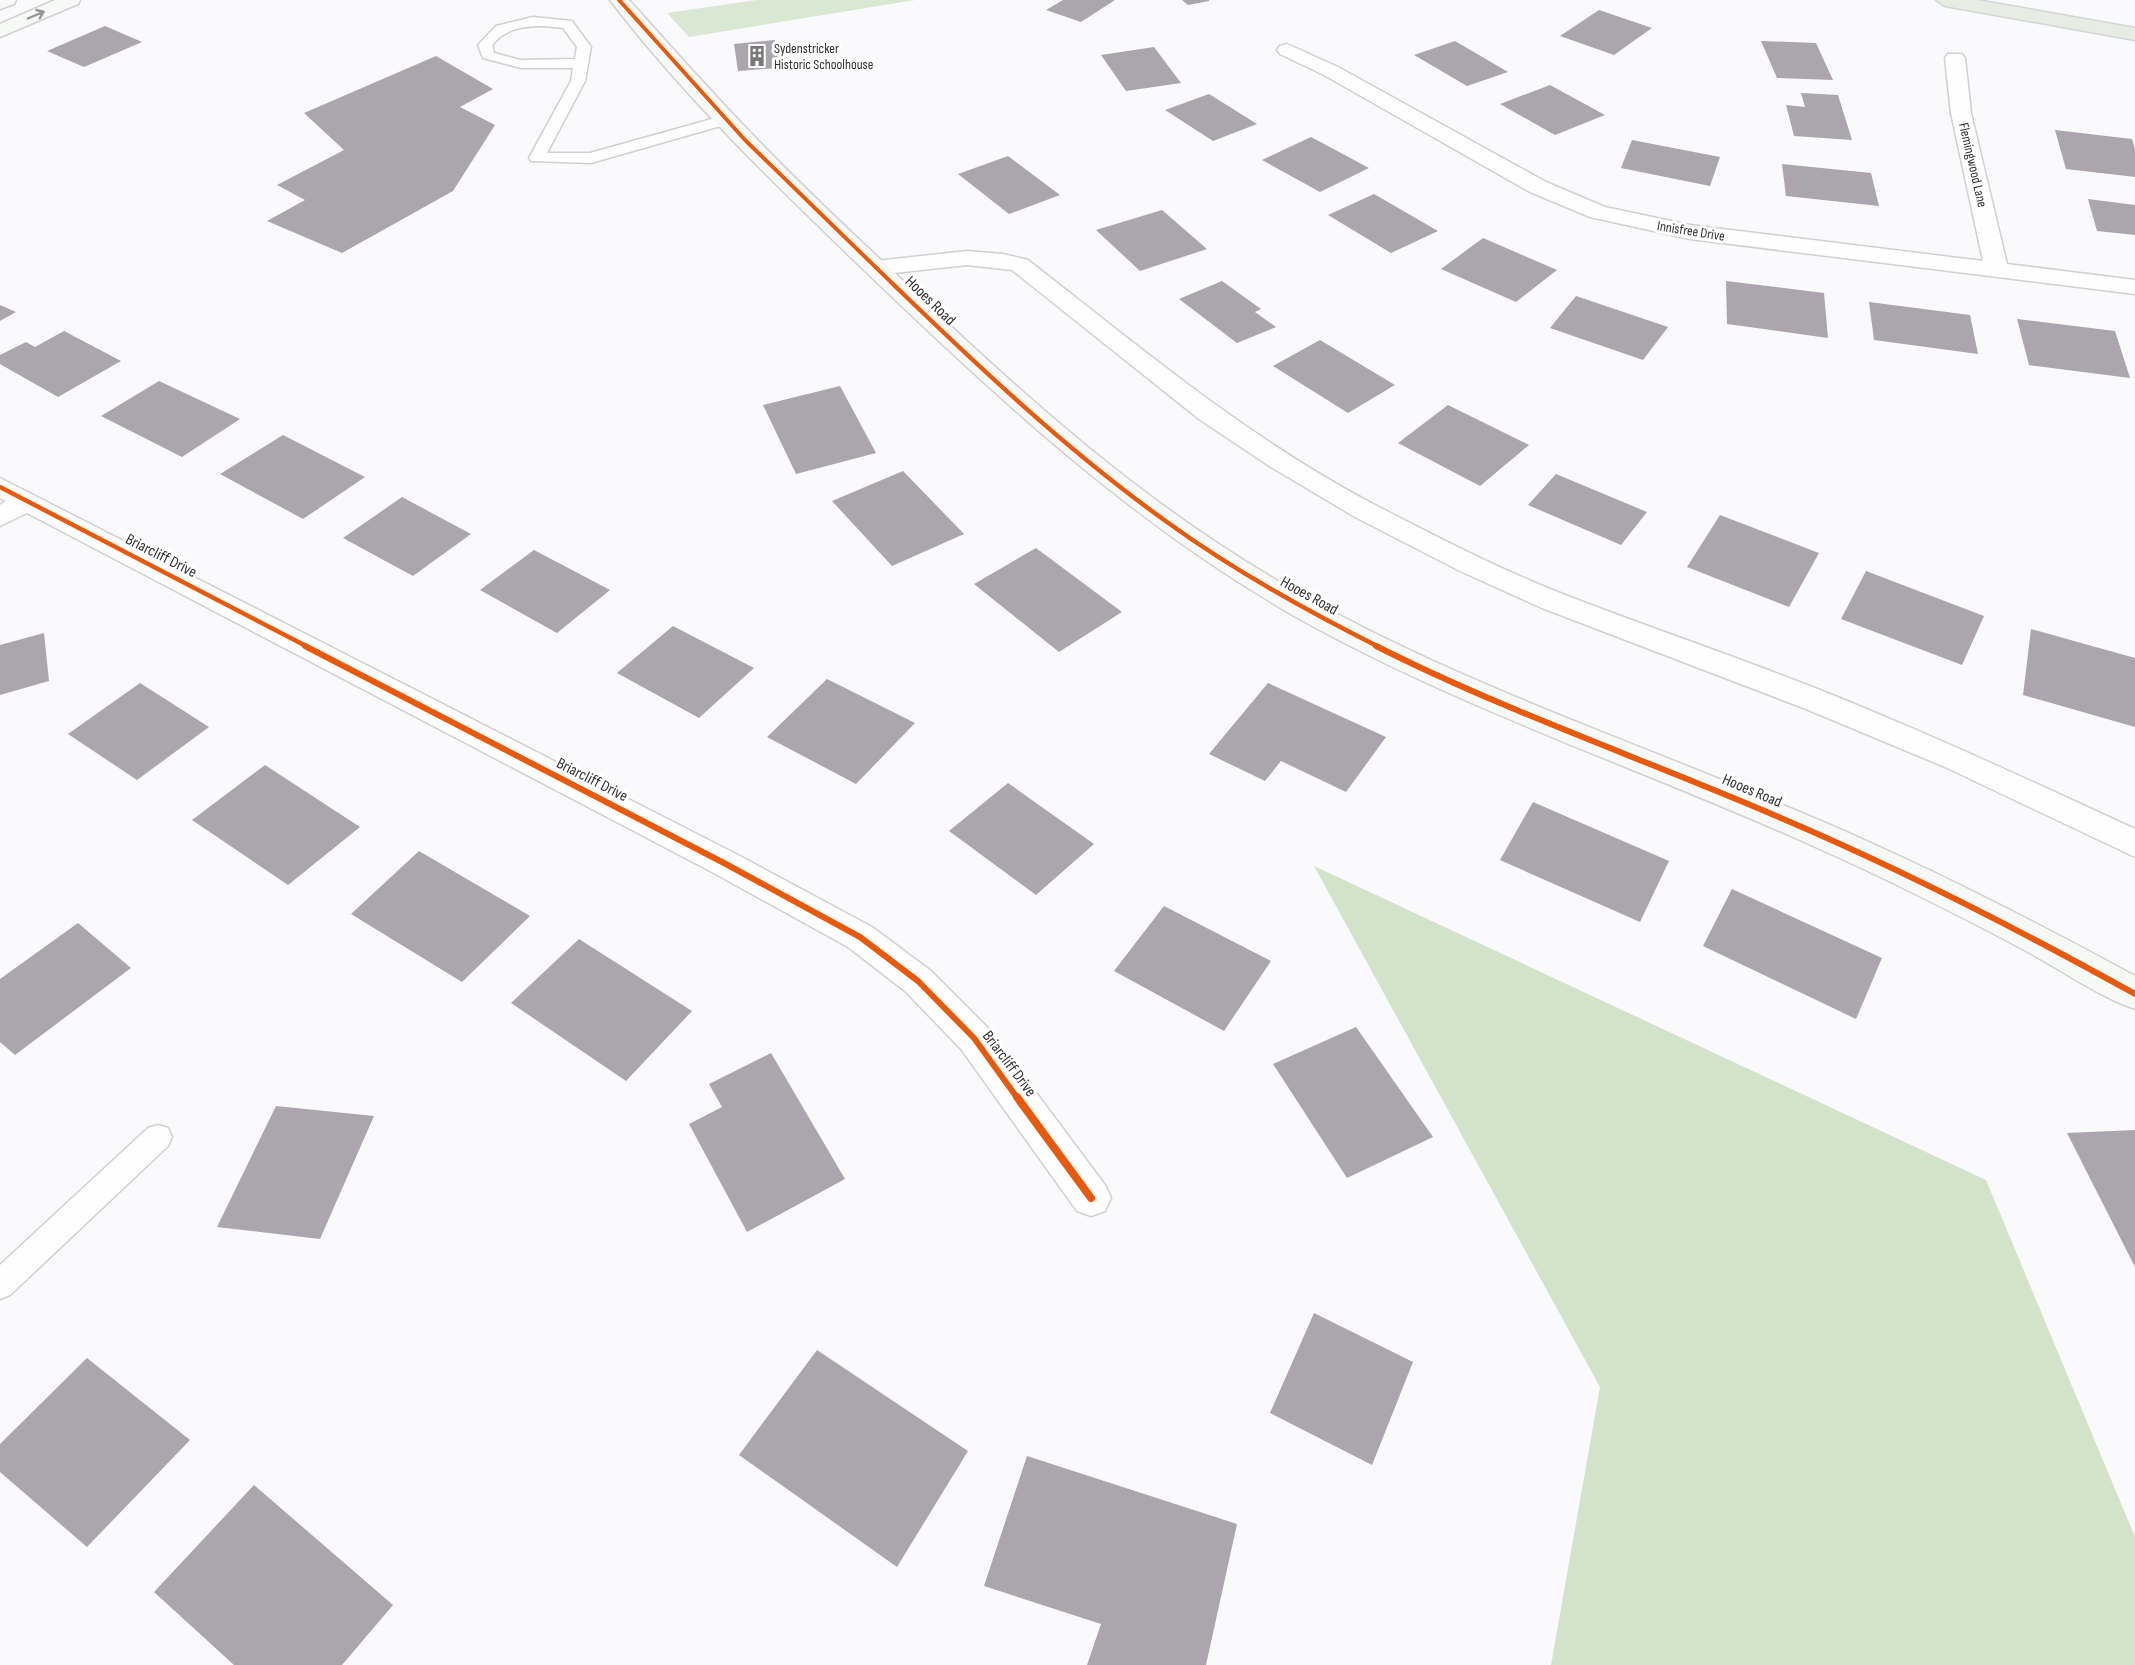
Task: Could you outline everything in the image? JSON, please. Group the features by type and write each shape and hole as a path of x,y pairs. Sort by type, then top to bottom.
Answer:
{"highway":[{"path":"1945,0 2135,33"},
{"path":"1997,0 2135,33"}],"street":[{"path":"0,3 7,0"},
{"path":"0,31 71,0"},
{"name":"Hooes Road","path":"619,0 726,120 981,369 1066,446 1155,515 1264,586 1377,647 1444,679 1877,860 2060,952 2135,994"},
{"name":"Innisfree Drive","path":"1287,50 1330,71 1538,188 1598,212 1690,232 2135,287"},
{"name":"Flemingwood Lane","path":"1955,58 1961,113 1997,271"},
{"name":"Hooes Road","path":"876,268 976,258 1005,260 1020,266 1208,413 1280,461 1365,511 1470,564 1552,601 1817,701 1956,759 2135,844"},
{"name":"Briarcliff Drive","path":"9,501 724,863 860,938 918,981 974,1038 1091,1198"}],"lane":[{"path":"582,63 505,62 488,55 485,45 491,35 505,27 547,21 567,24 584,47 582,63 578,81 537,158 591,158 726,120"},
{"path":"0,1285 158,1137"}],"green space":[{"path":"757,0 915,0 689,37 667,13"},
{"path":"1314,866 1986,1180 2135,1537 2135,1665 1551,1665 1600,1387"}],"building":[{"path":"1063,0 1115,0 1081,22 1046,10"},
{"path":"1182,0 1209,0 1209,1 1188,5"},
{"path":"1599,10 1652,28 1614,55 1560,36"},
{"path":"105,26 142,42 84,67 47,51"},
{"name":"Sydenstricker Historic Schoolhouse","path":"775,40 779,68 738,71 734,44"},
{"path":"1455,41 1508,72 1467,86 1414,55"},
{"path":"1761,41 1816,43 1833,80 1777,78"},
{"path":"1154,47 1181,83 1126,91 1101,55"},
{"path":"436,56 493,89 460,107 495,125 453,191 342,253 267,221 305,200 277,185 344,150 304,113"},
{"path":"1550,85 1605,115 1555,135 1500,104"},
{"path":"1801,93 1838,95 1852,140 1794,136 1786,105 1805,107"},
{"path":"1209,94 1257,124 1213,141 1165,110"},
{"path":"2055,130 2132,139 2135,149 2135,177 2066,169"},
{"path":"1311,137 1369,168 1320,192 1262,160"},
{"path":"1632,140 1720,157 1710,186 1621,168"},
{"path":"1008,156 1060,195 1009,214 958,174"},
{"path":"1782,164 1871,173 1879,206 1786,196"},
{"path":"1374,194 1438,231 1391,253 1328,215"},
{"path":"2088,199 2135,205 2135,235 2097,231"},
{"path":"1162,210 1207,249 1140,271 1096,230"},
{"path":"1483,238 1557,270 1516,302 1441,269"},
{"path":"1222,281 1261,309 1255,312 1276,327 1237,343 1179,299"},
{"path":"1726,281 1824,293 1828,338 1727,324"},
{"path":"1576,296 1668,327 1643,360 1550,328"},
{"path":"1869,302 1970,315 1978,354 1874,340"},
{"path":"0,305 16,312 0,321"},
{"path":"2017,319 2115,331 2130,378 2029,365"},
{"path":"64,331 121,361 58,397 0,364 0,355 26,342 35,347"},
{"path":"1320,340 1395,385 1348,413 1273,366"},
{"path":"159,381 240,419 182,457 101,416"},
{"path":"840,386 876,453 796,474 763,405"},
{"path":"1448,405 1529,445 1480,486 1398,443"},
{"path":"283,435 365,477 303,519 220,474"},
{"path":"903,471 964,534 892,566 832,501"},
{"path":"1556,474 1647,512 1621,545 1528,505"},
{"path":"402,497 471,534 413,576 343,538"},
{"path":"1720,515 1819,553 1789,607 1687,567"},
{"path":"1036,548 1122,612 1059,652 974,584"},
{"path":"534,550 610,590 557,633 480,590"},
{"path":"1866,571 1984,616 1962,665 1841,619"},
{"path":"673,626 754,668 699,718 617,673"},
{"path":"2031,629 2135,658 2135,727 2023,695"},
{"path":"44,633 49,681 0,695 0,645"},
{"path":"827,679 915,723 856,784 767,737"},
{"path":"140,683 209,727 137,780 68,734"},
{"path":"1268,683 1386,737 1346,792 1281,761 1265,781 1209,754"},
{"path":"265,765 360,827 288,885 192,820"},
{"path":"1008,783 1094,844 1036,895 949,831"},
{"path":"1533,802 1669,861 1640,922 1500,860"},
{"path":"419,851 530,916 462,982 351,914"},
{"path":"1732,889 1882,958 1856,1019 1703,946"},
{"path":"1164,906 1271,961 1224,1031 1114,971"},
{"path":"78,923 131,968 15,1055 0,1042 0,979"},
{"path":"579,939 692,1011 626,1081 511,1003"},
{"path":"1356,1027 1433,1137 1347,1178 1273,1064"},
{"path":"771,1053 845,1179 747,1232 689,1124 722,1107 709,1084"},
{"path":"276,1106 374,1116 320,1239 217,1227"},
{"path":"2135,1130 2135,1267 2067,1133"},
{"path":"1314,1313 1413,1362 1372,1465 1270,1413"},
{"path":"817,1350 968,1451 897,1567 739,1455"},
{"path":"87,1358 190,1440 87,1547 0,1472 0,1444"},
{"path":"1027,1456 1237,1524 1206,1665 1087,1665 1101,1624 984,1586"},
{"path":"254,1485 393,1605 342,1665 234,1665 154,1592"}],"cycle path":[{"path":"619,0 745,140 944,333 1030,413 1120,488 1216,556 1266,587 1391,653 1519,711 1780,817 1871,857 2004,923 2135,994"},
{"path":"0,487 724,863 860,937 918,981 974,1038 1091,1198"}],"place":[{"name":"Sydenstricker Historic Schoolhouse","path":"757,56"}]}
